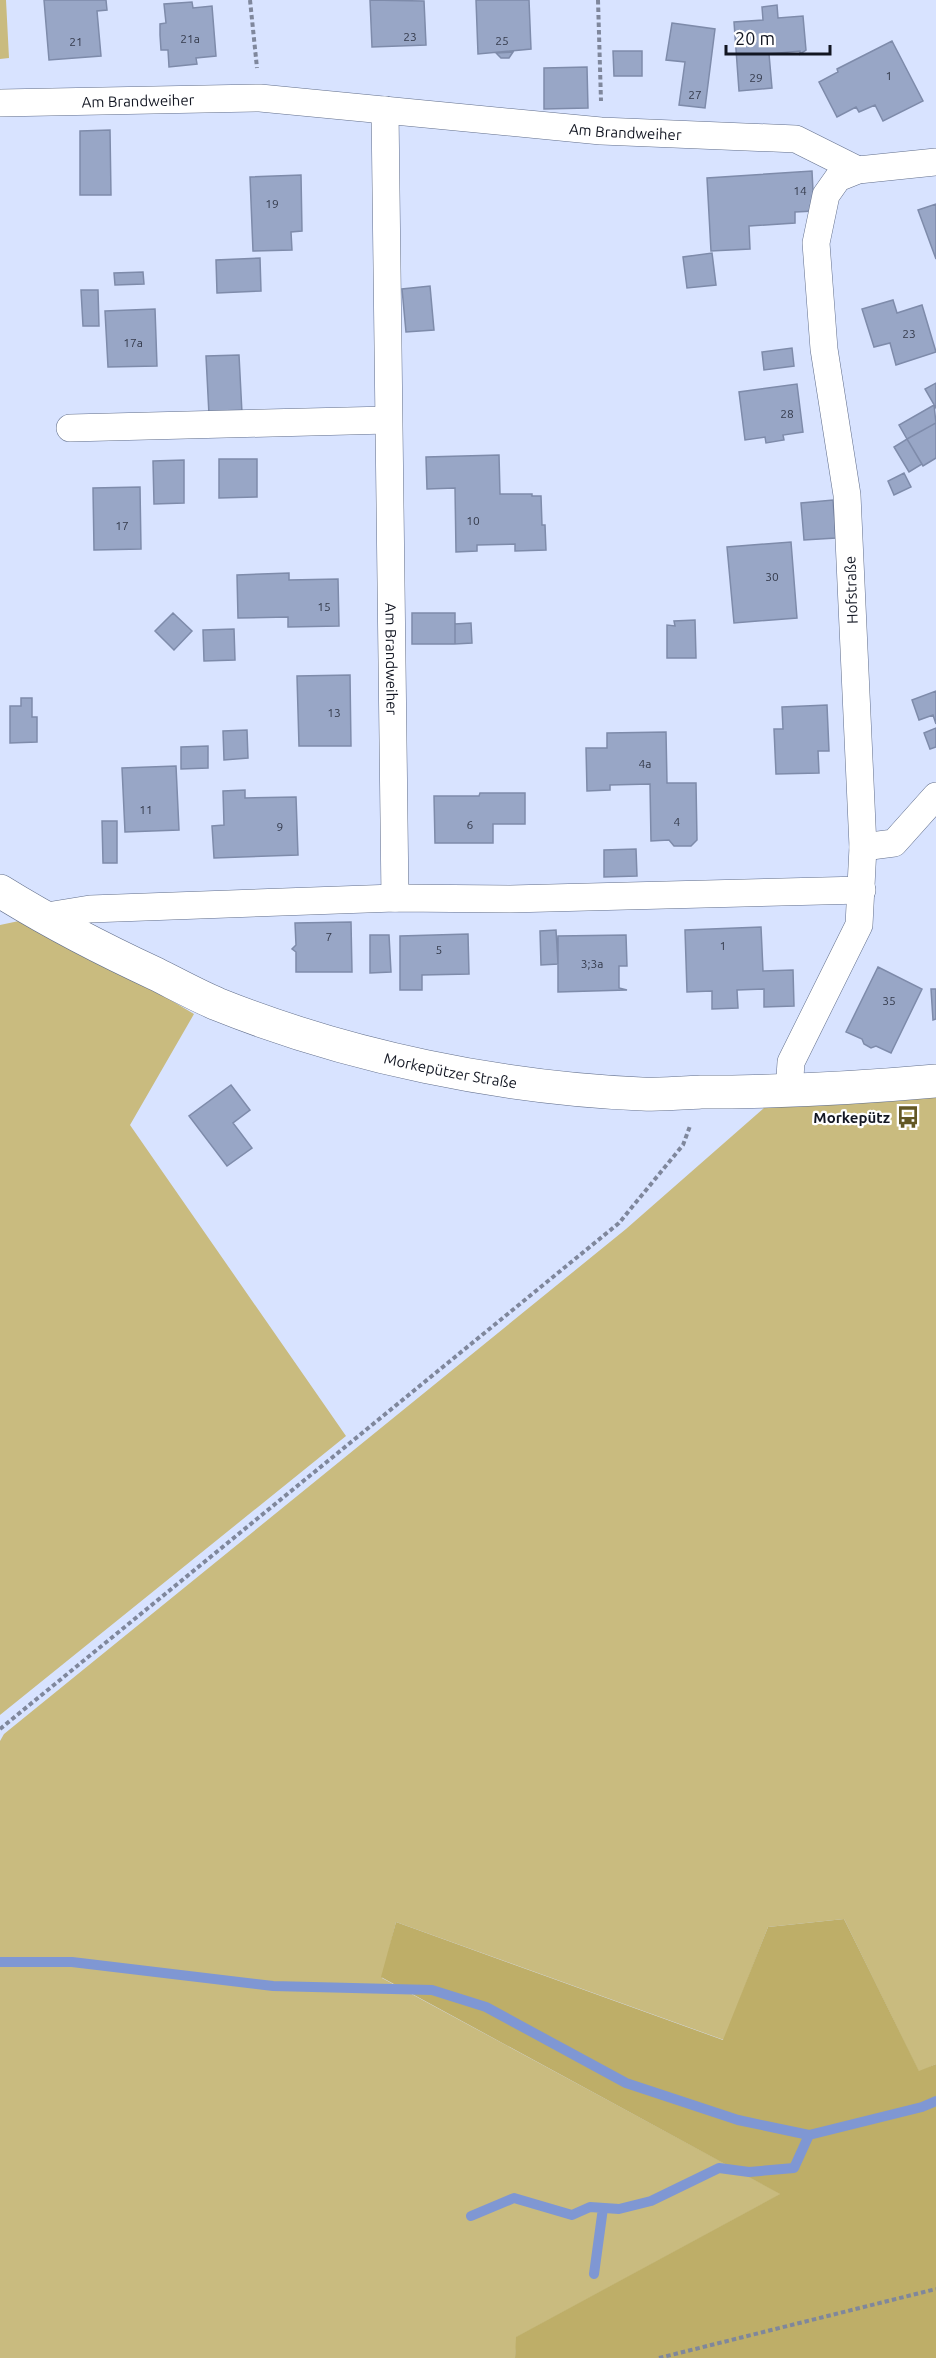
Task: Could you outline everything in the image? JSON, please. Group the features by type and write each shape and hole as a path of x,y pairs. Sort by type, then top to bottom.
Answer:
{"street":[{"name":"Am Brandweiher","path":"0,103 260,98 601,131 796,139 858,170"},
{"name":"Am Brandweiher","path":"385,110 395,898"},
{"name":"Hofstraße","path":"789,1092 791,1062 859,925 862,890 863,847 847,495 824,349 816,243 826,195 838,178 858,170 936,162"},
{"path":"70,428 388,420"},
{"path":"863,847 894,843 936,796"},
{"path":"41,917 90,909 395,898 510,899 862,890"},
{"name":"Morkepützer Straße","path":"0,891 41,917 216,1003 288,1029 374,1053 498,1079 563,1088 644,1094 789,1092 936,1081"}],"path":[{"path":"250,0 260,98"},
{"path":"598,0 601,131"},
{"path":"0,1729 619,1223 683,1145 692,1123 691,1093"},
{"path":"659,2358 936,2289"}],"shaded area":[{"path":"0,0 6,0 9,58 0,59"},
{"path":"33,918 194,1014 130,1125 346,1436 0,1715 0,925"},
{"path":"936,1097 936,2064 919,2072 844,1919 768,1927 724,2040 396,1922 382,1978 781,2194 517,2337 515,2358 0,2358 0,1741 4,1734 626,1229 765,1107"},
{"path":"844,1919 919,2071 936,2064 936,2358 515,2358 516,2337 780,2194 381,1977 396,1922 723,2040 768,1927"}],"building":[{"path":"44,0 106,0 107,10 97,11 101,56 49,60"},
{"path":"370,0 424,1 426,45 372,47"},
{"path":"476,0 529,0 531,49 478,54"},
{"path":"192,2 193,8 212,6 216,56 196,58 197,64 169,67 168,50 161,50 160,24 166,23 164,4"},
{"path":"777,5 778,18 803,16 806,50 800,54 800,51 769,54 772,88 739,91 734,22 763,20 762,7"},
{"path":"672,23 715,29 705,108 679,105 685,62 666,60"},
{"path":"892,41 923,101 883,121 875,105 859,112 856,107 837,117 819,82 838,72 837,69"},
{"path":"613,51 642,51 642,76 614,76"},
{"path":"513,52 509,58 501,58 496,53"},
{"path":"587,67 588,108 544,109 544,68"},
{"path":"110,130 111,195 80,195 80,131"},
{"path":"812,171 814,211 795,212 795,223 749,226 750,249 711,251 707,178"},
{"path":"301,175 302,231 291,232 292,250 253,251 250,177"},
{"path":"936,204 936,259 918,210"},
{"path":"712,253 716,285 687,288 683,257"},
{"path":"260,258 261,291 217,293 216,260"},
{"path":"143,272 144,284 115,285 114,273"},
{"path":"430,286 434,330 406,332 402,289"},
{"path":"81,290 98,290 99,326 83,326"},
{"path":"893,300 897,313 922,305 936,352 896,365 890,343 874,347 862,309"},
{"path":"155,309 157,366 108,367 105,311"},
{"path":"792,348 794,366 764,370 762,352"},
{"path":"239,355 242,413 209,415 206,356"},
{"path":"936,383 936,408 925,389"},
{"path":"797,384 803,432 783,435 784,440 766,443 765,437 745,440 739,392"},
{"path":"934,405 936,423 907,439 899,425"},
{"path":"936,423 936,458 923,466 907,439"},
{"path":"907,439 922,464 909,472 894,447"},
{"path":"499,455 500,494 541,496 546,550 515,551 515,544 477,545 477,551 456,552 455,488 427,489 426,457"},
{"path":"219,459 257,459 257,497 219,498"},
{"path":"184,460 184,503 154,504 153,461"},
{"path":"904,473 911,487 894,495 888,481"},
{"path":"140,487 141,549 94,550 93,488"},
{"path":"833,500 836,538 804,540 801,503"},
{"path":"791,542 797,618 734,623 727,547"},
{"path":"289,573 289,580 338,579 339,626 288,627 288,617 238,618 237,575"},
{"path":"173,613 192,631 174,650 155,631"},
{"path":"412,613 455,613 455,644 412,644"},
{"path":"695,620 696,658 667,658 667,625 675,626 674,621"},
{"path":"471,623 472,643 455,644 455,624"},
{"path":"234,629 235,660 204,661 203,630"},
{"path":"350,675 351,746 299,746 297,676"},
{"path":"936,691 936,724 933,715 919,720 912,700"},
{"path":"21,698 32,698 32,717 37,717 37,742 10,743 10,706 21,706"},
{"path":"827,705 829,751 818,751 819,773 776,774 774,729 783,729 782,707"},
{"path":"936,728 936,747 930,749 924,733"},
{"path":"247,730 248,758 224,760 223,731"},
{"path":"666,732 667,783 696,783 697,840 691,846 674,846 669,840 651,841 650,784 610,785 610,790 587,791 586,748 607,748 607,733"},
{"path":"208,746 208,768 181,769 181,747"},
{"path":"176,766 179,830 125,832 122,768"},
{"path":"245,790 245,798 296,797 298,855 214,858 212,826 224,825 223,791"},
{"path":"480,793 525,793 525,824 493,824 493,843 435,843 434,796 479,796"},
{"path":"102,821 117,821 117,863 103,863"},
{"path":"636,849 637,876 604,877 604,850"},
{"path":"351,922 352,972 296,972 296,952 292,949 296,945 295,923"},
{"path":"761,927 763,971 793,970 794,1006 764,1007 764,989 737,990 738,1008 712,1009 712,991 687,992 685,930"},
{"path":"556,930 558,964 541,965 540,931"},
{"path":"468,934 469,974 422,975 422,990 400,990 400,936"},
{"path":"370,935 389,935 391,972 370,973"},
{"path":"626,935 627,966 619,966 619,988 627,990 558,992 558,936"},
{"path":"878,967 922,989 891,1053 876,1046 871,1048 864,1044 862,1039 846,1032"},
{"path":"931,989 936,989 936,1019 933,1020"},
{"path":"231,1085 250,1110 233,1123 252,1148 227,1166 189,1116"}],"waterway":[{"path":"0,1962 72,1962 273,1986 432,1990 486,2007 626,2083 738,2120 809,2135"},
{"path":"471,2216 514,2198 572,2215 590,2207 619,2209 651,2201 719,2168 749,2172 794,2168 809,2135 922,2107 936,2101"},
{"path":"594,2274 603,2208"}],"place":[{"name":"Morkepütz","path":"908,1117"}]}
